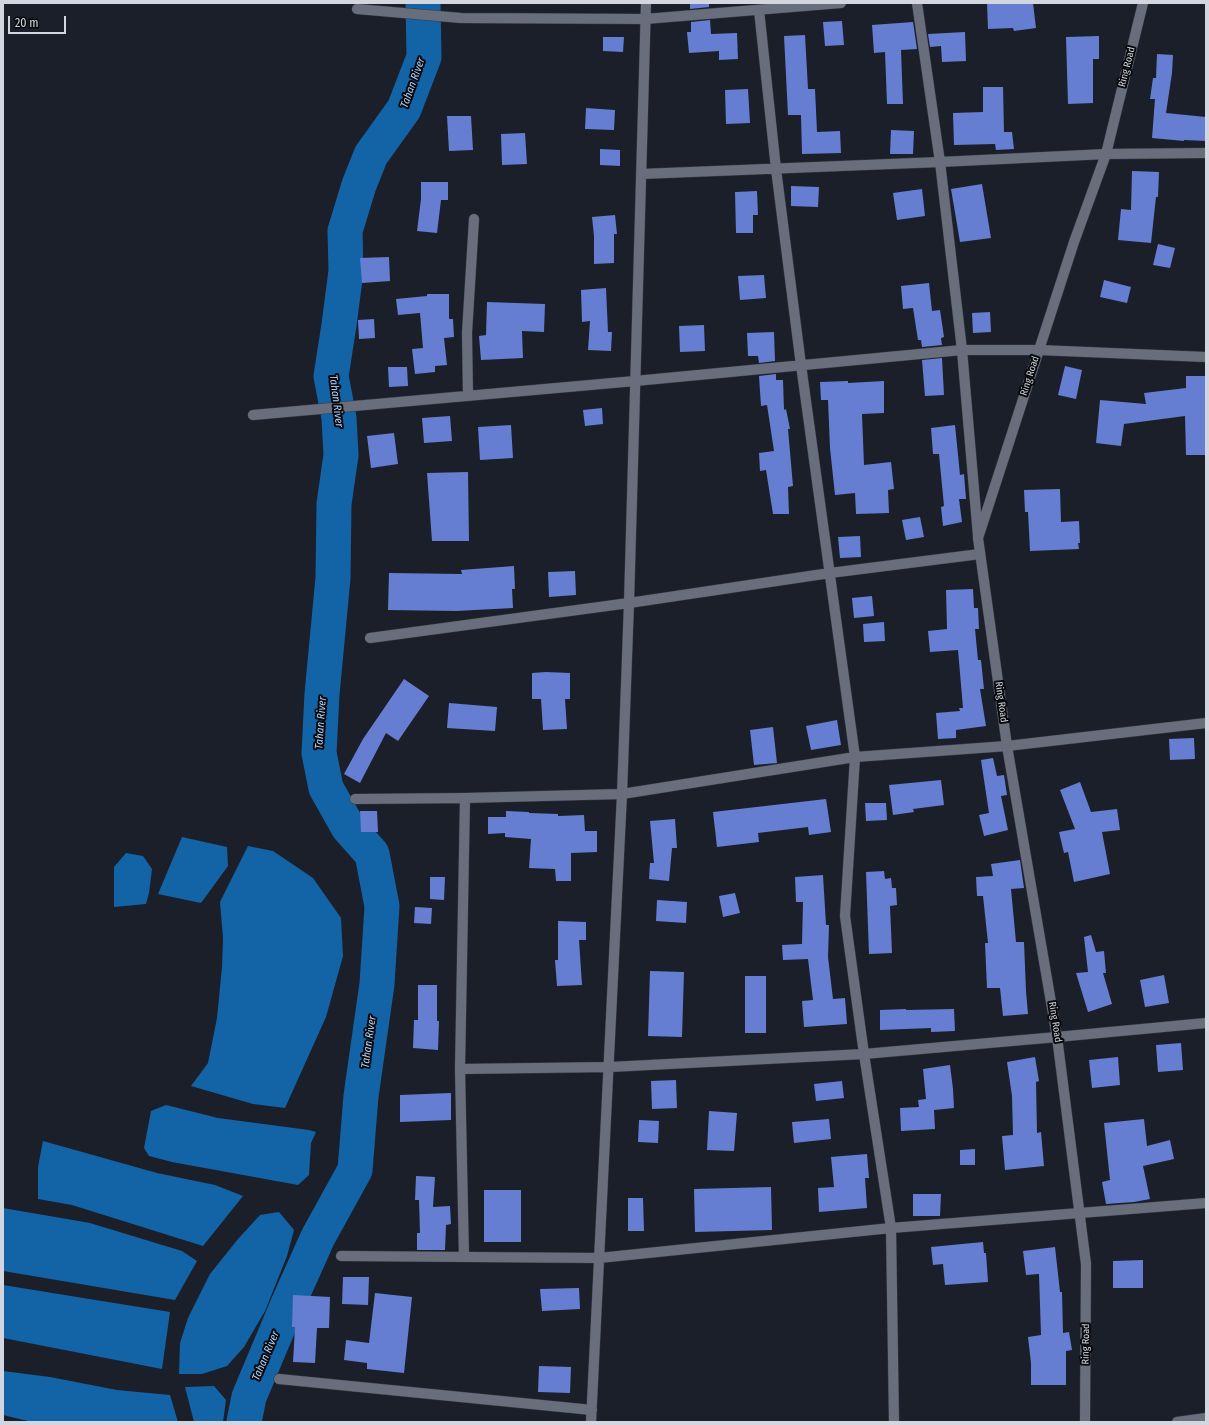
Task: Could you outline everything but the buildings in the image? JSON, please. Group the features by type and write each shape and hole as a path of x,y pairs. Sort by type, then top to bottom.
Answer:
{"street":[{"path":"591,1422 610,1067 630,603 646,3"},
{"path":"357,9 461,18 645,19 841,3"},
{"path":"917,3 940,162 962,350 978,538"},
{"name":"Ring Road","path":"1085,1422 1086,1264 1080,1213 1057,1037 1007,746 978,538 1074,242 1106,154 1143,3"},
{"path":"759,10 776,169 801,366 855,757 845,916 864,1054 891,1228 894,1422"},
{"path":"641,174 1106,154 1206,153"},
{"path":"468,396 467,333 474,219"},
{"path":"253,415 801,366 962,350 1039,350 1206,357"},
{"path":"370,638 630,603 830,573 980,554"},
{"path":"355,799 622,794 855,757 1007,746 1206,723"},
{"path":"464,1257 460,1069 465,798"},
{"path":"460,1069 610,1067 864,1054 1206,1023"},
{"path":"341,1256 599,1258 891,1228 1206,1203"},
{"path":"279,1379 592,1410"},
{"path":"1177,1422 1206,1418"}],"water":[{"path":"182,837 227,847 228,866 201,903 158,894"},
{"path":"248,846 273,851 313,878 341,918 343,956 326,1017 285,1108 253,1104 191,1086 208,1063 217,1018 223,938 220,902"},
{"path":"126,853 143,856 152,869 149,893 146,904 114,907 114,867"},
{"path":"166,1105 218,1118 316,1132 311,1143 309,1175 298,1185 172,1162 149,1156 144,1148 151,1111"},
{"path":"43,1141 157,1173 215,1185 243,1196 203,1246 72,1205 38,1199 38,1167"},
{"path":"3,1208 90,1223 182,1251 197,1261 175,1300 3,1271"},
{"path":"279,1212 294,1230 287,1256 265,1311 244,1347 227,1366 202,1374 179,1374 180,1343 188,1318 210,1274 238,1239 260,1215"},
{"path":"3,1285 170,1312 162,1369 3,1338"},
{"path":"3,1371 50,1377 117,1390 170,1395 178,1422 32,1422 3,1415"},
{"path":"214,1386 226,1400 223,1422 194,1422 185,1387"}],"waterway":[{"name":"Tahan River","path":"244,1422 249,1397 288,1304 318,1237 355,1170 361,1096 377,984 382,906 372,854 348,827 326,788 319,753 322,694 333,578 334,504 341,455 339,418 331,376 346,271 345,231 359,185 371,155 404,109 424,57 423,3"}]}
